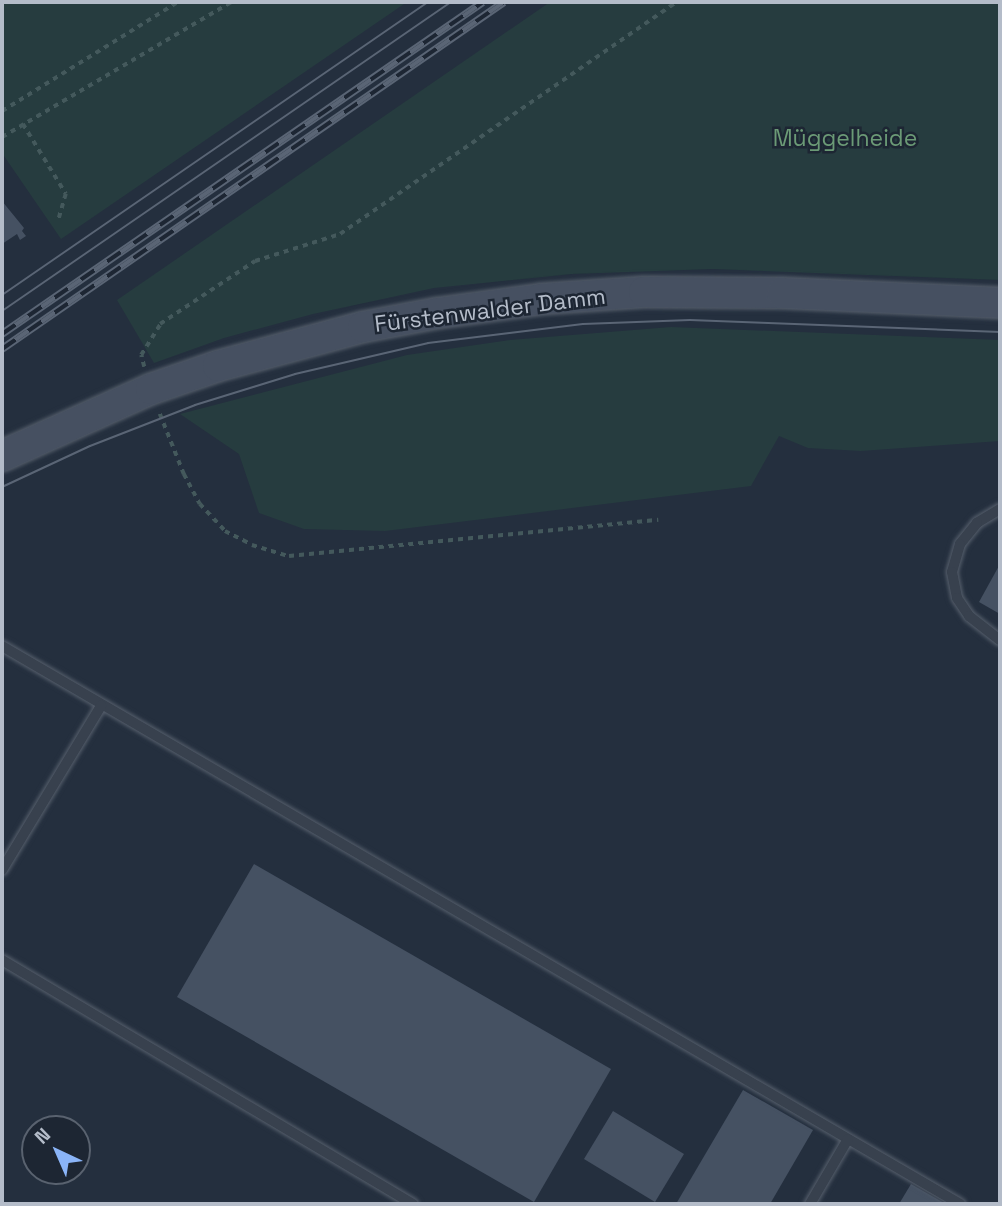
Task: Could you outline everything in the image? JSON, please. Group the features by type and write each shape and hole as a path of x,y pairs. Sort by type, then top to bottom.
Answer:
{"main road":[{"name":"Fürstenwalder Damm","path":"2,456 151,389 218,366 363,327 541,299 712,290 1000,303"}],"lane":[{"path":"1000,509 977,523 960,544 952,572 957,598 969,616 1000,640"},
{"path":"2,646 960,1204"},
{"path":"2,870 101,706"},
{"path":"2,960 413,1204"},
{"path":"810,1204 848,1139"}],"path":[{"path":"2,111 178,2"},
{"path":"2,137 231,2"},
{"path":"658,520 289,556 252,545 225,531 200,504 184,474 151,389 141,355 160,324 255,261 340,234 676,2"},
{"path":"23,124 66,194 59,219"}],"green space":[{"path":"2,2 407,2 61,239 4,156 2,157"},
{"name":"Müggelheide","path":"550,2 1000,2 1000,280 713,269 572,274 434,288 313,314 224,338 154,363 117,300"},
{"path":"671,327 1000,340 1000,441 861,451 808,448 779,436 751,486 385,531 304,529 259,513 239,454 180,414 407,355 510,340"}],"building":[{"path":"2,201 24,228 22,231 26,236 20,240 17,234 2,244"},
{"path":"1000,564 1000,614 979,602"},
{"path":"254,864 611,1069 534,1202 177,997"},
{"path":"743,1090 813,1130 770,1204 676,1204"},
{"path":"613,1111 684,1154 655,1202 584,1159"},
{"path":"911,1184 946,1204 899,1204"}],"tram line":[{"path":"2,295 428,2"},
{"path":"2,311 451,2"},
{"path":"2,487 90,446 195,405 295,374 428,343 583,324 690,320 1000,332"}],"railway":[{"path":"2,334 483,2"},
{"path":"2,349 504,2"}]}
